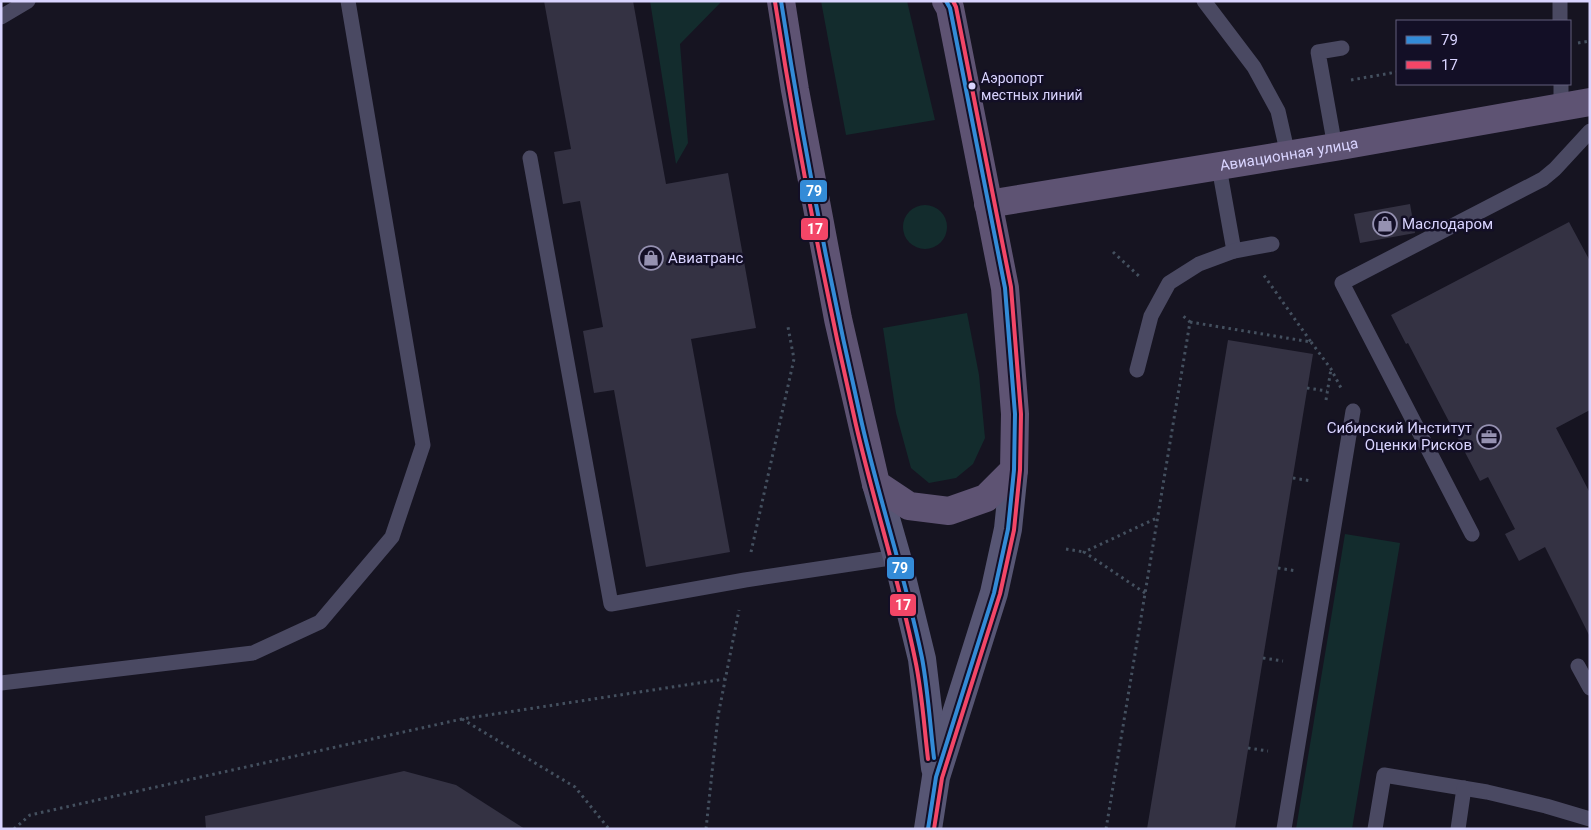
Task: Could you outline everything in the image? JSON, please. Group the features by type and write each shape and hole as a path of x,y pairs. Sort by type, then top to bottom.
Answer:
{"main road":[{"path":"928,829 936,777 994,593 1008,528 1014,470 1015,414 1005,288 950,8 946,1"},
{"path":"784,4 795,90 838,319 876,484 897,557 922,659 936,777"},
{"name":"Авиационная улица","path":"988,204 1335,147 1561,95 1590,102"},
{"path":"876,484 909,506 949,511 986,498 1014,470"}],"lane":[{"path":"1,18 28,1"},
{"path":"1,683 253,653 320,622 392,537 423,445 348,1"},
{"path":"1204,1 1254,67 1278,111 1288,155"},
{"path":"1560,1 1560,20"},
{"path":"1335,147 1318,52 1342,48"},
{"path":"1472,534 1342,283 1543,179 1555,170 1590,132"},
{"path":"530,158 611,604 745,580 897,557"},
{"path":"1218,166 1239,250"},
{"path":"1137,370 1150,316 1168,283 1198,264 1239,250 1272,244"},
{"path":"1284,829 1353,411"},
{"path":"1578,666 1590,688"},
{"path":"1375,829 1384,775 1488,792 1590,819"},
{"path":"1458,829 1464,788"}],"path":[{"path":"1324,84 1396,72"},
{"path":"1239,250 1331,369 1353,411"},
{"path":"1113,252 1190,322 1311,342"},
{"path":"1106,829 1190,322"},
{"path":"706,829 718,716 745,580 794,359 788,327"},
{"path":"1307,388 1327,391"},
{"path":"1293,478 1312,481"},
{"path":"1084,552 1157,518"},
{"path":"1066,549 1084,552 1145,593"},
{"path":"1278,568 1297,571"},
{"path":"1263,658 1283,661"},
{"path":"14,829 30,815 462,719 725,679"},
{"path":"462,719 575,788 609,829"},
{"path":"1248,748 1268,751"}],"green space":[{"path":"650,1 722,1 680,44 688,143 676,164"},
{"path":"821,1 907,1 935,120 846,135"},
{"path":"925,205 937,209 943,215 947,227 943,239 937,245 925,249 913,245 907,239 903,227 907,215 913,209"},
{"path":"967,313 979,375 985,438 973,464 956,478 929,483 911,468 896,413 883,328"},
{"path":"1345,534 1400,543 1352,829 1296,829"}],"building":[{"path":"544,1 633,1 666,184 728,173 756,328 691,339 730,552 646,567 614,390 594,393 583,331 603,327 580,201 563,204 554,152 571,149"},
{"name":"Маслодаром","path":"1410,204 1415,233 1360,243 1354,214"},
{"path":"1569,222 1590,261 1590,410 1556,428 1590,493 1590,637 1545,547 1519,561 1505,534 1515,529 1488,477 1480,481 1408,343 1406,344 1391,315"},
{"path":"1228,340 1313,354 1235,829 1147,829"},
{"path":"404,771 456,785 525,829 206,829 205,816"}],"transit line":[{"name":"79","path":"781,1 798,107 850,371 869,453 922,658 934,758"},
{"name":"79","path":"928,829 936,777 994,593 1008,529 1014,470 1015,414 1005,288 950,8 946,1"},
{"name":"17","path":"934,829 942,778 1000,594 1014,530 1020,470 1021,414 1011,287 956,7 953,1"},
{"name":"17","path":"775,2 802,161 833,320 863,454 902,600 915,659 928,759"}],"place":[{"name":"Аэропорт местных линий","path":"972,86"},
{"name":"Маслодаром","path":"1385,224"},
{"name":"Авиатранс","path":"651,258"},
{"name":"Сибирский Институт Оценки Рисков","path":"1489,437"}]}
